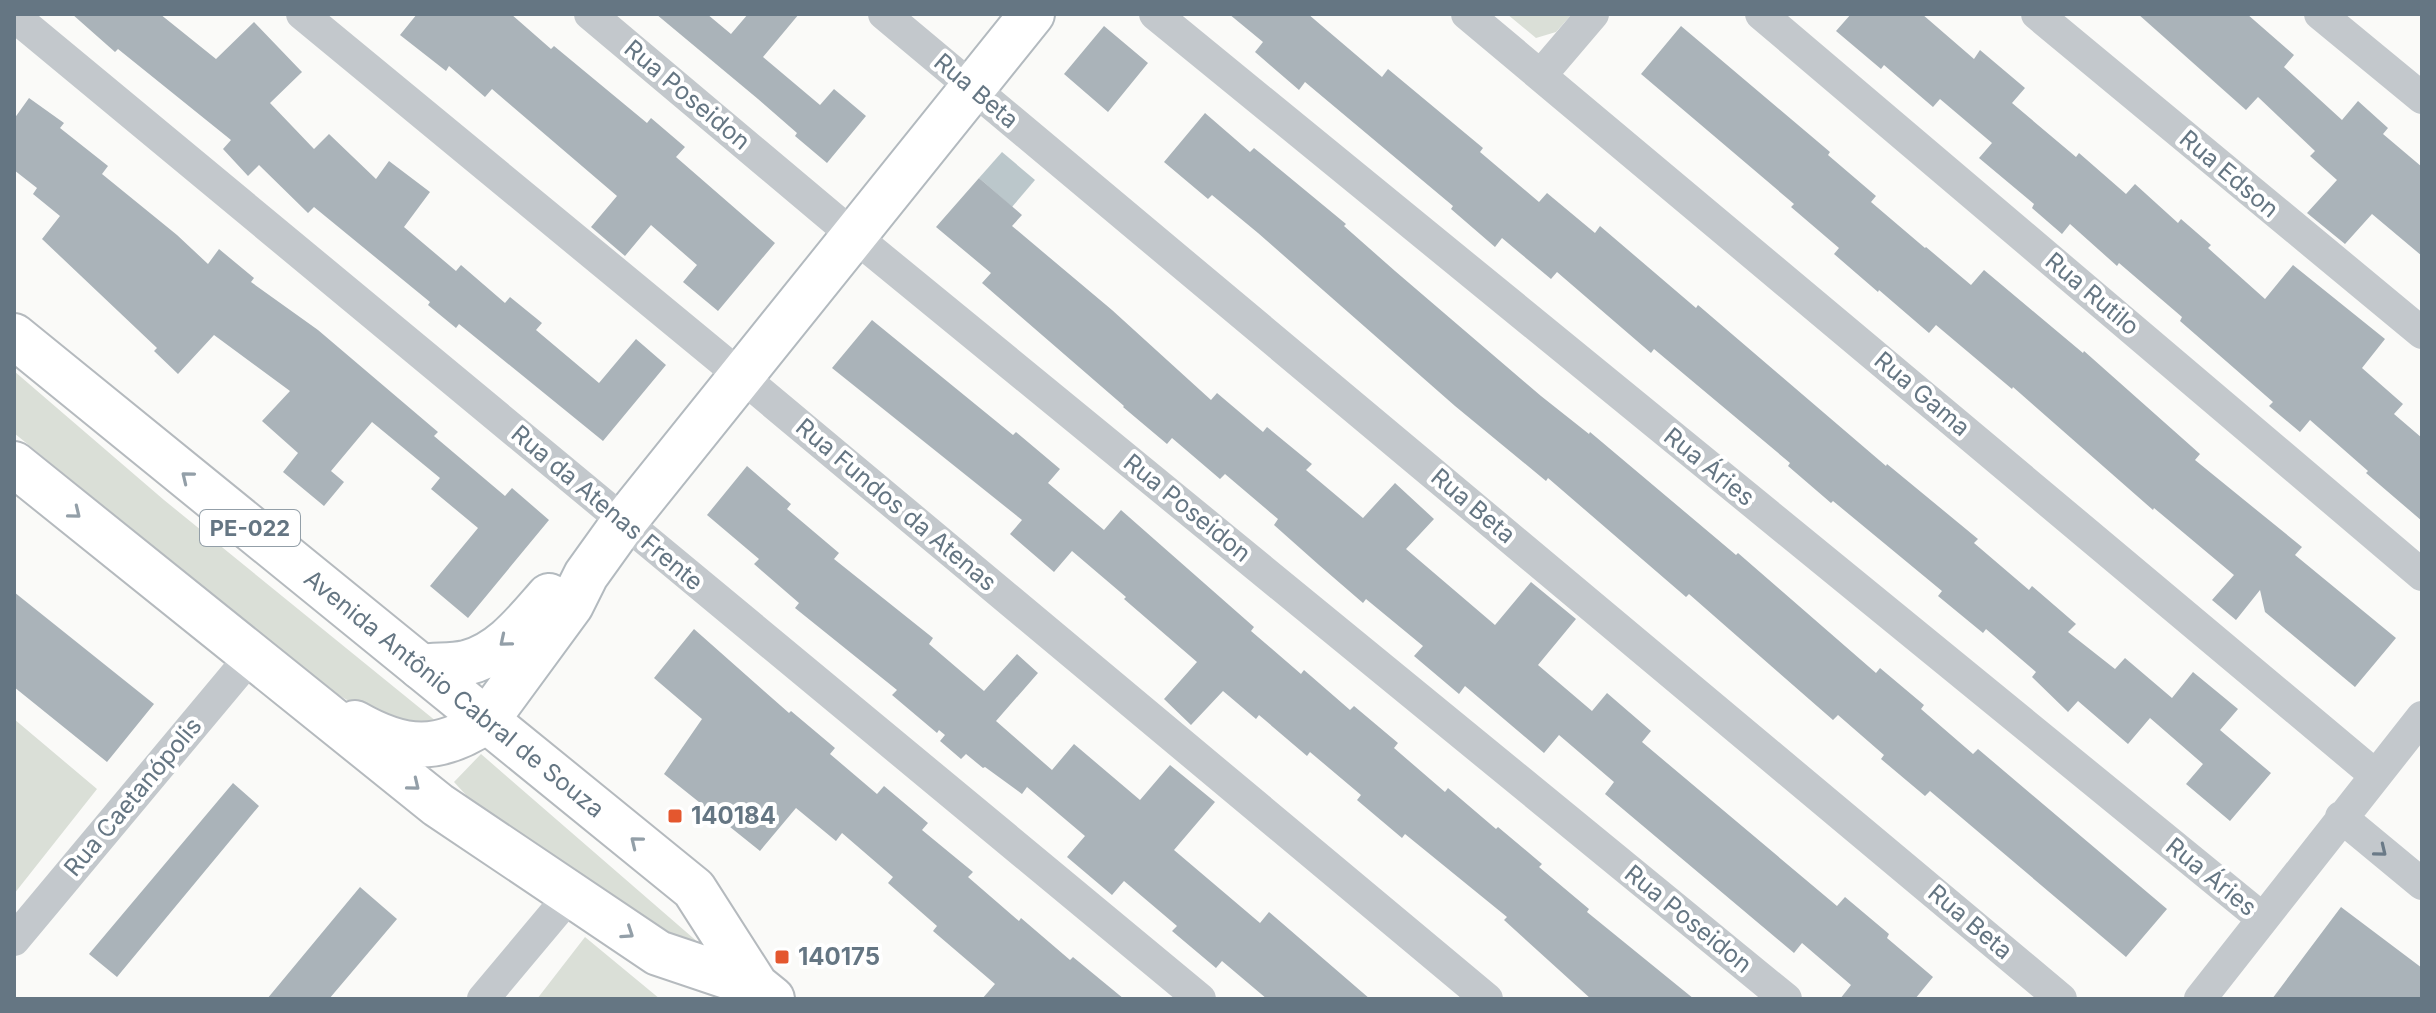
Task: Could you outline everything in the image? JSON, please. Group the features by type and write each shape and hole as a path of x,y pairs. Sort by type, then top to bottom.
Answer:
{"main road":[{"path":"309,702 381,736 422,745 463,737 486,721 571,605 586,575 624,522 1032,14"},
{"name":"Avenida Antônio Cabral de Souza","path":"14,336 694,889 764,992"},
{"name":"Avenida Antônio Cabral de Souza","path":"14,464 438,805 658,953 764,992"},
{"path":"421,667 466,663 493,652 521,629 554,589 586,575"}],"street":[{"name":"Rua Fundos da Atenas","path":"302,14 1487,999"},
{"name":"Rua Poseidon","path":"590,14 854,236 1786,999"},
{"name":"Rua Beta","path":"884,14 2061,999"},
{"name":"Rua Áries","path":"1155,14 2263,919"},
{"name":"Rua Gama","path":"1467,14 2375,775"},
{"path":"1541,75 1593,14"},
{"name":"Rua Rutilo","path":"1761,14 2422,575"},
{"name":"Rua Edson","path":"2037,14 2422,333"},
{"path":"2320,14 2422,98"},
{"name":"Rua da Atenas Frente","path":"14,16 1200,999"},
{"name":"Rua Caetanópolis","path":"14,940 252,655"},
{"path":"2200,999 2421,719"},
{"path":"2341,817 2422,884"},
{"path":"483,999 571,894"}],"shaded area":[{"path":"1507,14 1572,14 1556,32 1536,38"},
{"path":"1002,152 1035,180 1012,207 979,178"},
{"path":"14,371 164,500 442,726 391,725 326,688 14,433"},
{"path":"14,719 97,789 14,894"},
{"path":"481,754 715,957 680,946 477,807 454,782"},
{"path":"585,937 660,999 537,999"}],"building":[{"path":"72,14 160,14 216,59 254,22 302,72 270,103 314,149 329,134 376,179 389,161 430,192 404,227 456,271 461,265 505,303 510,297 542,323 536,330 599,383 636,339 666,365 603,441 459,324 456,328 428,305 430,302 314,207 308,213 259,165 248,176 223,149 231,140 118,49 115,52"},
{"path":"417,14 511,14 647,123 651,118 685,147 676,157 775,243 718,311 683,282 697,265 651,225 625,256 591,227 617,196 492,89 485,97 449,66 446,71 400,35"},
{"path":"656,14 707,14 731,34 748,14 799,14 763,57 820,105 834,89 866,116 827,163 758,99"},
{"path":"1229,14 1308,14 1382,77 1388,69 1483,148 1480,152 1539,202 1547,193 1595,233 1600,226 1696,308 1698,305 1886,466 1978,539 1974,543 2029,590 2032,586 2076,624 2068,632 2115,669 2125,658 2172,698 2193,672 2238,709 2220,730 2271,773 2230,821 2186,784 2203,764 2150,718 2128,744 2078,701 2068,712 2032,677 2036,672 1986,629 1983,633 1938,596 1942,591 1833,501 1831,503 1788,466 1790,463 1654,349 1651,353 1557,272 1551,279 1502,238 1495,247 1451,209 1453,206 1305,82 1299,90 1255,52 1263,42"},
{"path":"1851,14 1922,14 1974,59 1980,50 2025,88 2012,103 2076,157 2079,153 2126,194 2135,184 2178,223 2181,219 2211,245 2208,248 2265,299 2293,265 2385,339 2362,368 2403,404 2394,414 2422,438 2422,521 2310,420 2300,432 2269,406 2273,402 2119,263 2117,266 2070,224 2062,234 2032,208 2034,204 1979,158 1992,143 1940,99 1933,107 1884,65 1881,69 1836,31"},
{"path":"2138,14 2247,14 2294,55 2284,67 2342,120 2358,101 2388,128 2383,134 2422,167 2422,256 2372,214 2345,244 2307,213 2337,180 2310,156 2315,151 2258,97 2246,110"},
{"path":"1104,26 1148,63 1108,112 1064,74"},
{"path":"1681,26 1830,152 1828,155 1876,196 1871,202 1925,248 1971,285 1984,270 2084,351 2200,454 2195,460 2302,547 2295,555 2396,638 2355,687 2265,612 2260,590 2236,620 2212,600 2234,575 1936,325 1929,333 1878,292 1834,254 1839,248 1791,207 1794,204 1641,74"},
{"path":"29,98 64,123 60,128 108,166 102,174 208,264 219,249 254,278 251,282 318,330 438,432 434,436 505,496 512,488 549,520 468,618 430,586 478,528 431,489 440,478 372,422 331,471 344,482 324,506 283,472 298,453 262,421 290,391 214,335 178,374 154,351 157,348 42,239 60,216 33,194 37,188 14,170 14,119"},
{"path":"1205,113 1250,152 1254,148 1346,224 1344,226 1395,271 1541,396 1590,432 1736,555 1738,553 1876,673 1880,668 1924,705 1921,709 1973,754 1978,749 2167,909 2126,957 1930,791 1925,796 1881,759 1884,755 1838,715 1833,720 1689,594 1686,597 1548,478 1546,481 1455,406 1258,233 1212,195 1208,199 1164,162"},
{"path":"979,178 1022,215 1012,226 1112,310 1211,400 1217,393 1263,432 1267,427 1312,464 1306,470 1363,518 1395,483 1434,519 1406,549 1495,625 1531,582 1576,619 1538,665 1592,711 1607,693 1651,731 1642,742 1837,906 1845,897 1889,934 1887,938 1933,977 1915,999 1840,999 1851,985 1802,943 1794,953 1605,794 1614,782 1559,735 1544,753 1465,686 1459,694 1414,656 1423,646 1366,599 1363,603 1319,565 1274,525 1278,519 1225,474 1220,479 1172,438 1167,444 1123,407 982,283 991,273 936,227"},
{"path":"872,320 1013,435 1016,432 1060,469 1048,483 1104,530 1121,510 1254,627 1251,631 1301,674 1304,670 1350,710 1354,706 1398,743 1394,748 1445,792 1448,788 1496,829 1498,827 1542,864 1539,867 1589,909 1587,912 1694,999 1591,999 1504,920 1507,917 1405,834 1402,838 1357,800 1361,795 1310,752 1307,756 1259,715 1256,719 1223,691 1191,725 1164,699 1197,662 1072,551 1054,572 1010,534 1022,520 832,368"},
{"path":"747,466 791,504 787,509 839,553 834,559 933,638 929,644 984,691 1017,654 1038,673 996,721 1052,770 1074,744 1140,800 1170,765 1215,802 1174,850 1260,923 1269,912 1370,999 1267,999 1222,961 1216,968 1172,931 1177,926 1124,881 1112,895 1067,857 1085,836 1027,787 1022,794 966,754 961,759 940,741 945,735 939,730 937,733 892,695 897,690 795,608 799,603 754,564 759,559 707,515"},
{"path":"14,592 154,704 107,762 14,687"},
{"path":"694,629 789,713 791,711 835,748 830,754 877,794 884,786 928,823 922,830 973,872 968,877 1019,921 1021,918 1070,960 1073,957 1124,999 982,999 995,984 933,931 937,926 888,883 893,877 842,833 836,841 796,808 760,851 664,774 702,719 654,678"},
{"path":"233,783 259,806 117,977 89,954"},
{"path":"360,887 397,919 329,999 267,999"},
{"path":"2341,907 2422,968 2422,999 2272,999"}],"place":[{"name":"140184","path":"675,816"},
{"name":"140175","path":"782,957"}]}
